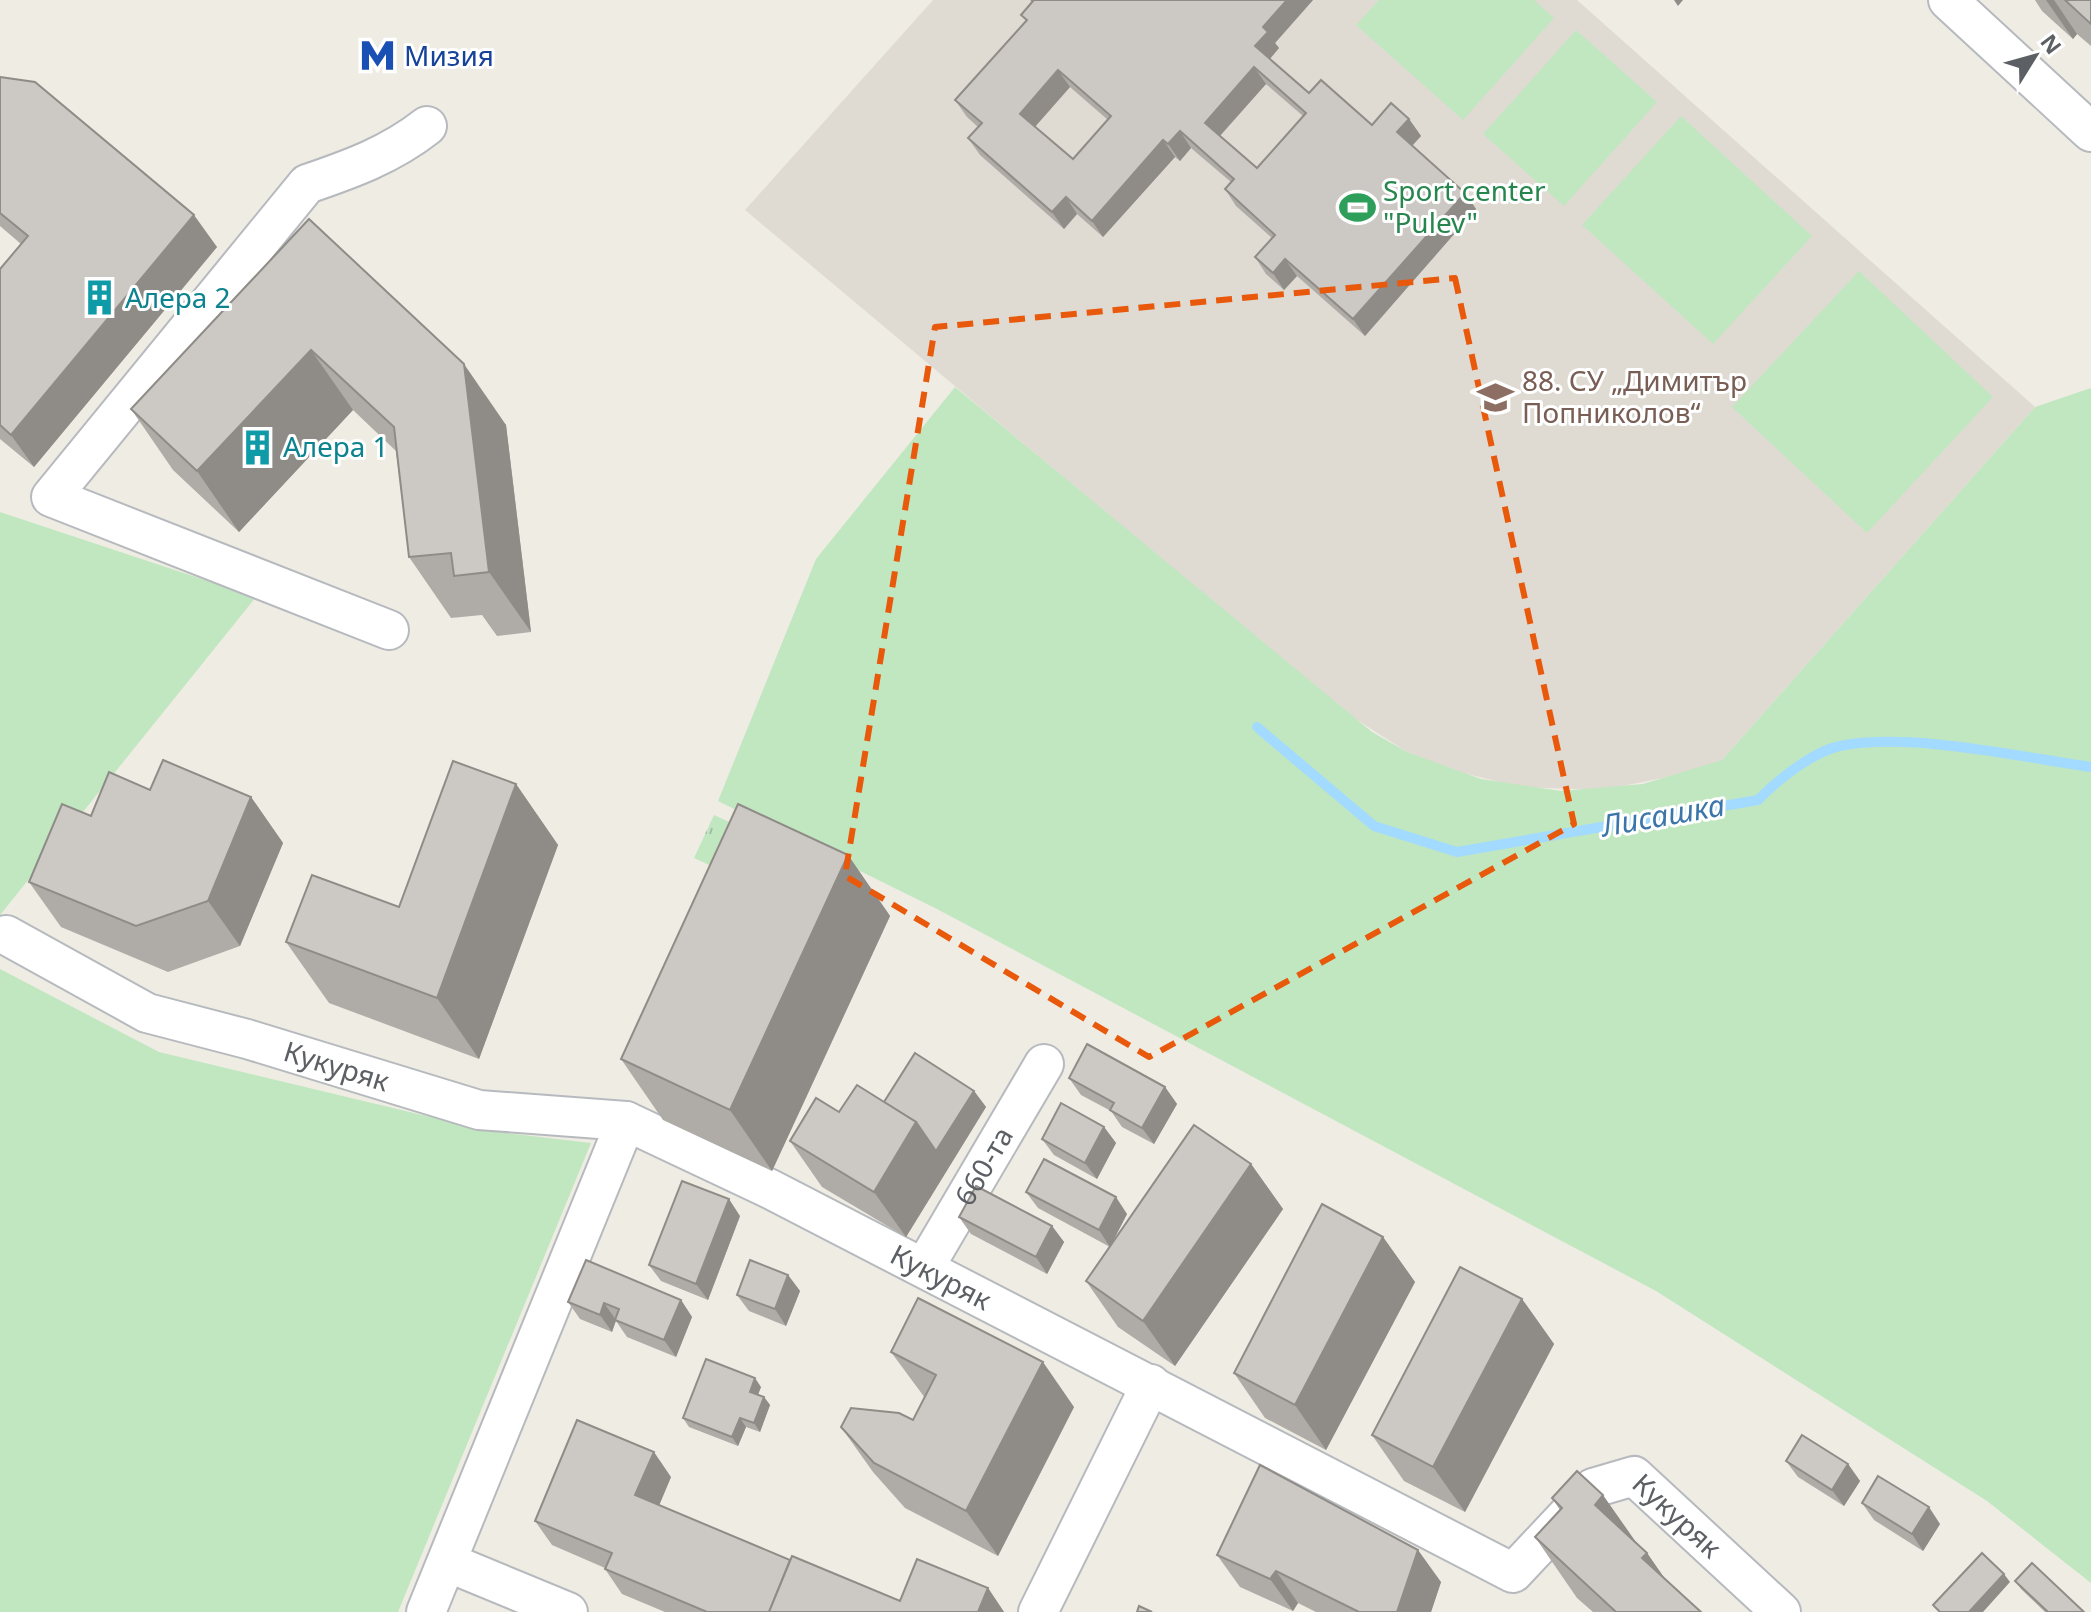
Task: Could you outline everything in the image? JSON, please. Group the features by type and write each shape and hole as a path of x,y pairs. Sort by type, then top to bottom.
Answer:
{"street":[{"path":"1948,0 2091,132"},
{"path":"389,630 51,497 307,184 369,163 401,146 427,126"},
{"name":"Кукуряк","path":"6,935 147,1013 247,1039 479,1110 626,1121 768,1188 1513,1573 1593,1488 1634,1476 1781,1612"},
{"name":"660-та","path":"924,1268 1044,1064"},
{"path":"426,1612 626,1121"},
{"path":"1038,1612 1151,1384"},
{"path":"447,1562 568,1612"}],"highlighted area":[{"path":"1455,278 1574,824 1149,1057 845,876 935,327"}],"shaded area":[{"name":"88. СУ „Димитър Попниколов“","path":"933,0 1577,0 2035,407 1722,760 1683,774 1602,790 1520,787 1443,768 1407,752 1340,709 745,210"}],"green space":[{"path":"1379,0 1534,0 1554,18 1463,120 1356,25"},
{"path":"1576,30 1657,102 1564,206 1483,134"},
{"path":"1681,116 1812,236 1713,344 1582,225"},
{"path":"1859,271 1993,397 1867,533 1732,407"},
{"path":"955,387 1372,732 1407,752 1481,779 1561,791 1643,784 1722,760 2035,407 2091,388 2091,1583 1987,1501 1656,1291 935,908 718,801 816,559"},
{"path":"0,512 256,597 0,915"},
{"path":"714,815 738,826 718,869 694,858"},
{"path":"0,969 159,1052 489,1131 591,1143 398,1612 0,1612"}],"building":[{"path":"1287,0 1263,27 1268,32 1255,46 1309,93 1321,80 1372,125 1391,103 1409,119 1397,132 1465,193 1353,319 1285,259 1273,273 1255,257 1275,235 1225,189 1234,179 1180,131 1168,144 1163,140 1092,221 1066,197 1052,212 968,138 982,123 955,100 1027,20 1021,15 1033,1","holes":["1254,67 1306,113 1257,168 1205,123","1058,70 1111,116 1073,159 1020,114"]},
{"path":"2065,0 2091,0 2091,24"},
{"name":"Алера 2","path":"0,77 35,82 194,215 11,435 0,425 0,269 28,236 0,213"},
{"path":"309,219 464,364 489,572 454,576 451,553 409,557 394,427 311,350 197,471 131,409"},
{"path":"163,760 251,797 208,901 136,926 29,882 62,804 91,816 109,772 150,790"},
{"path":"453,761 516,784 437,998 286,942 312,875 399,907"},
{"path":"738,804 848,855 730,1110 621,1059"},
{"path":"1087,1044 1165,1087 1142,1128 1110,1110 1114,1103 1069,1078"},
{"path":"915,1053 974,1091 936,1151 916,1122 884,1102"},
{"path":"857,1085 916,1122 874,1192 790,1141 816,1098 839,1112"},
{"path":"1061,1103 1104,1127 1085,1163 1042,1139"},
{"path":"1194,1125 1251,1164 1143,1321 1086,1281"},
{"path":"1044,1159 1116,1197 1099,1230 1026,1192"},
{"path":"682,1181 729,1199 696,1284 649,1265"},
{"path":"976,1186 1052,1226 1036,1257 959,1217"},
{"path":"1322,1204 1383,1237 1295,1405 1234,1373"},
{"path":"586,1260 681,1300 664,1340 615,1320 619,1309 604,1303 600,1315 568,1302"},
{"path":"750,1260 788,1275 775,1309 737,1295"},
{"path":"1460,1267 1522,1299 1433,1467 1372,1435"},
{"path":"918,1298 1043,1362 966,1511 874,1463 841,1427 851,1408 899,1413 913,1420 936,1375 891,1352"},
{"path":"706,1359 755,1378 750,1392 764,1397 754,1423 740,1418 732,1437 683,1418"},
{"path":"577,1420 654,1452 635,1495 790,1560 769,1612 707,1612 605,1569 612,1553 535,1521"},
{"path":"1802,1435 1848,1464 1832,1490 1786,1461"},
{"path":"1260,1465 1418,1550 1397,1612 1359,1612 1276,1571 1270,1579 1217,1555"},
{"path":"1577,1471 1603,1495 1595,1505 1647,1553 1642,1558 1701,1612 1616,1612 1535,1537 1562,1508 1552,1498"},
{"path":"1878,1476 1929,1507 1912,1534 1862,1503"},
{"path":"1982,1553 2004,1574 1969,1612 1940,1612 1933,1605"},
{"path":"792,1556 900,1601 917,1559 988,1588 978,1612 769,1612"},
{"path":"2032,1563 2084,1612 2048,1612 2015,1581"},
{"path":"1139,1606 1152,1612 1137,1612"}],"waterway":[{"name":"Лисашка","path":"1257,727 1374,826 1457,852 1758,800 1796,768 1819,754 1840,746 1868,742 1931,744 2091,767"}],"place":[{"name":"Мизия","path":"378,56"},
{"name":"Sport center \"Pulev\"","path":"1357,207"},
{"name":"Алера 2","path":"99,298"},
{"name":"88. СУ „Димитър Попниколов“","path":"1496,397"},
{"name":"Алера 1","path":"257,447"}]}
